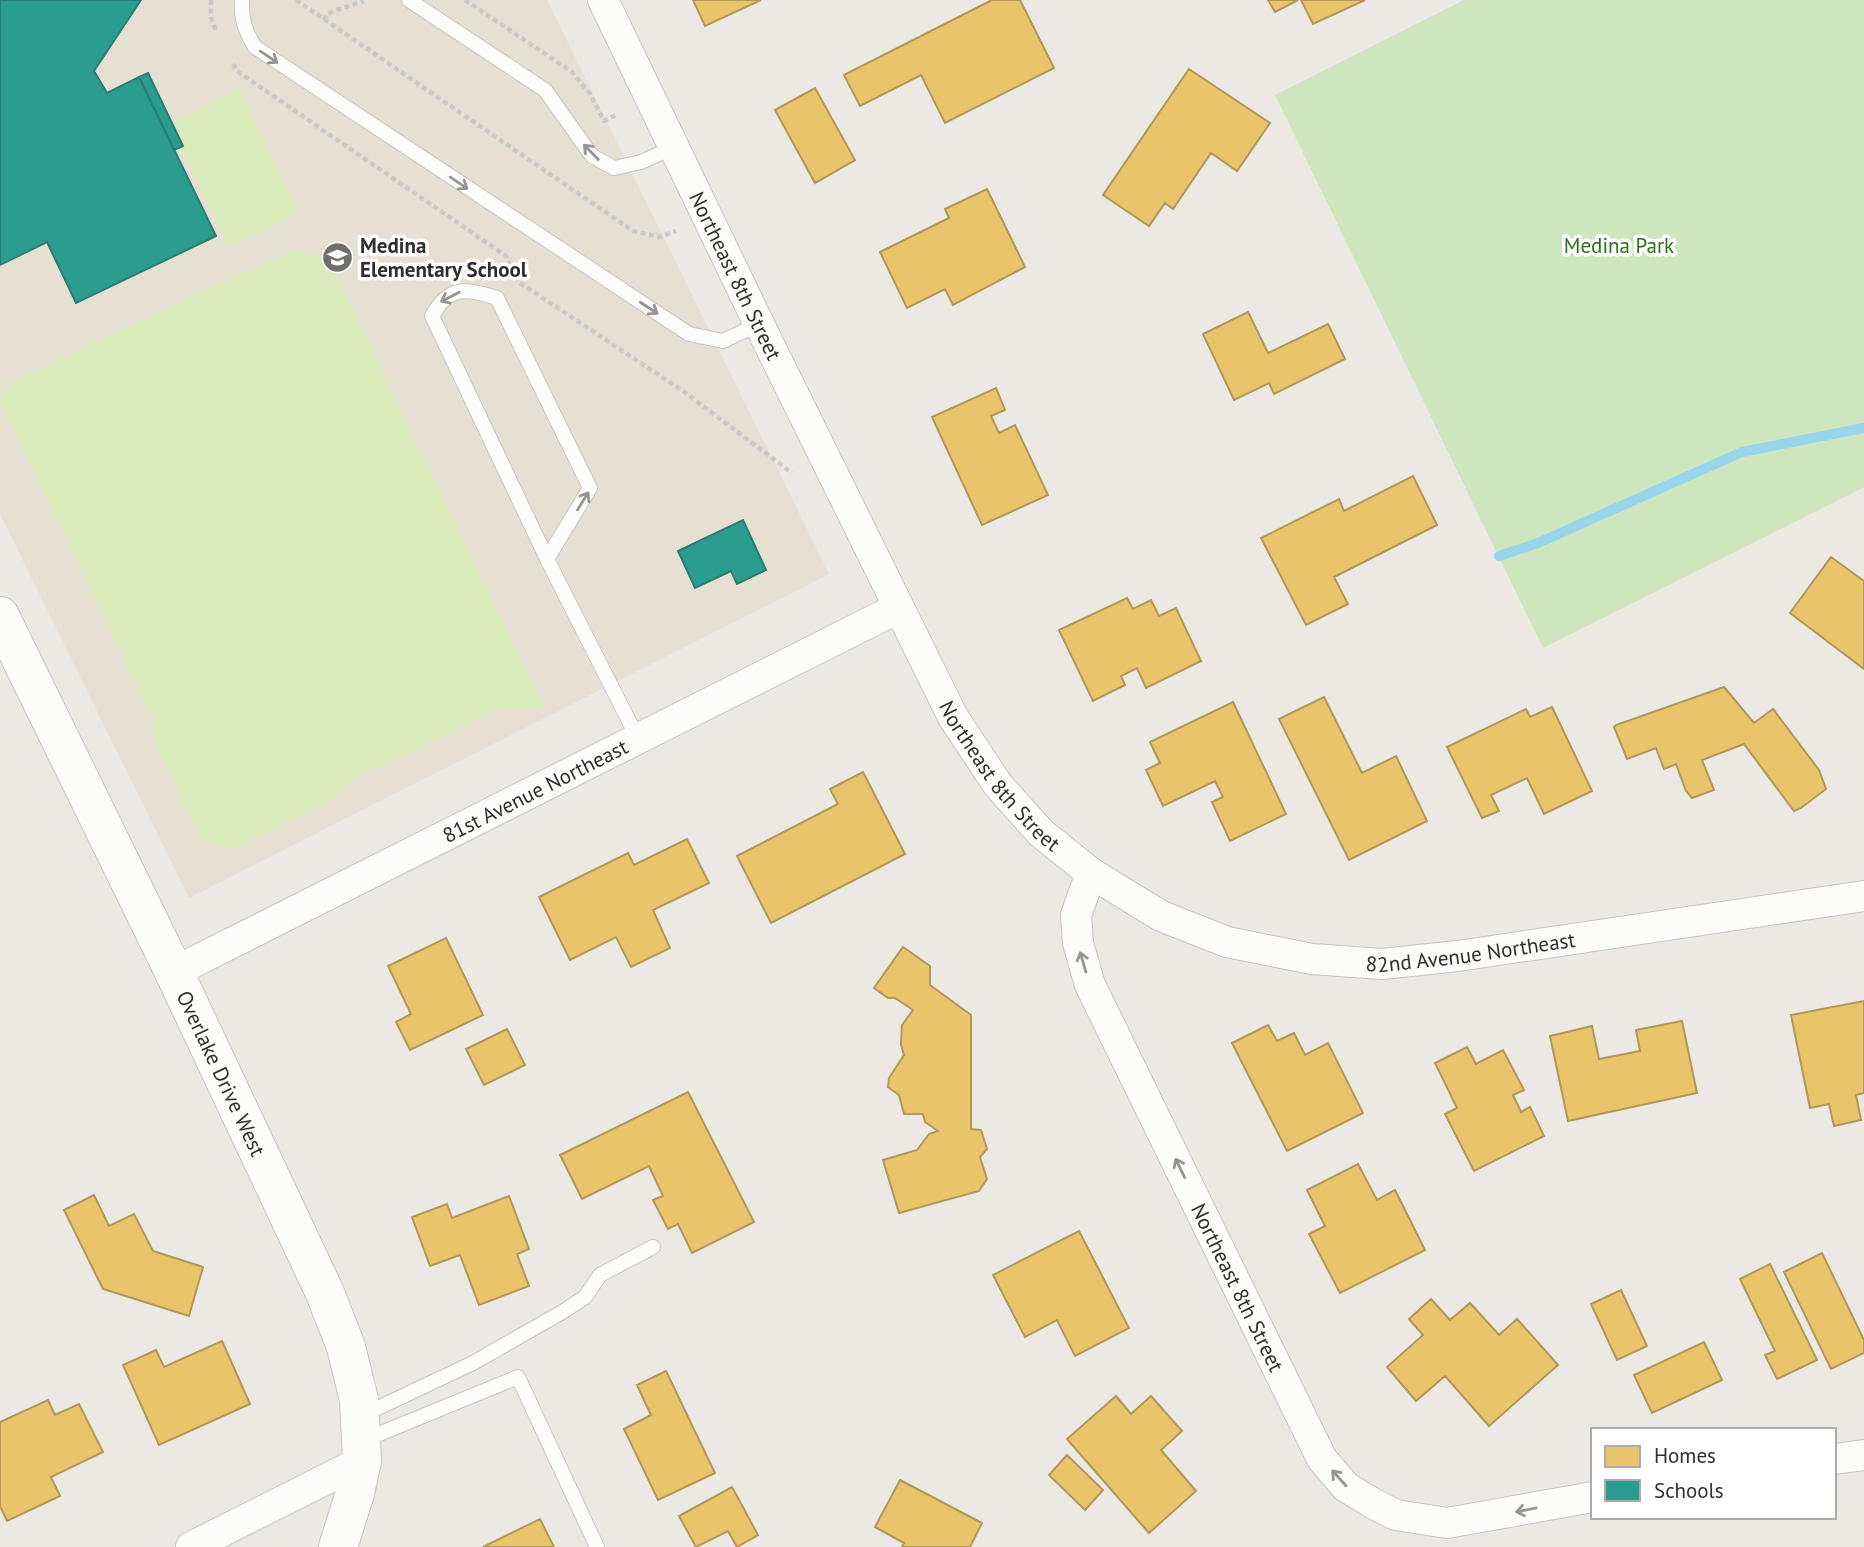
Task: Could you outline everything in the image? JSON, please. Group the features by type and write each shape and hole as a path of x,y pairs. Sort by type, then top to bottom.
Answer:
{"street":[{"name":"Northeast 8th Street","path":"603,0 953,717 998,785 1041,832 1091,873 1076,915 1077,943 1090,985 1322,1459 1346,1487 1396,1515 1447,1523 1591,1497"},
{"name":"81st Avenue Northeast","path":"174,972 898,608"},
{"name":"Overlake Drive West","path":"0,616 174,972 326,1293 346,1348 359,1400 361,1440 355,1493 338,1547"},
{"name":"82nd Avenue Northeast","path":"1091,873 1161,916 1227,942 1312,959 1382,964 1458,957 1864,896"},
{"path":"191,1547 361,1440"},
{"path":"1836,1459 1864,1455"}],"lane":[{"path":"242,0 244,31 255,47 688,334 723,341 759,324"},
{"path":"409,0 545,90 592,156 614,168 641,162 674,148"},
{"path":"547,559 590,488 497,298 467,289 441,299 432,316 547,559 638,739"},
{"path":"361,1440 473,1363 585,1297 600,1275 653,1247"},
{"path":"361,1440 518,1377 597,1547"}],"path":[{"path":"211,0 211,17 218,36"},
{"path":"296,0 633,231 659,237 676,231"},
{"path":"324,20 328,13 364,1"},
{"path":"232,62 237,71 506,256 524,294"},
{"path":"519,283 683,391 792,473"}],"shaded area":[{"name":"Medina Elementary School","path":"0,0 547,0 829,574 189,898 0,514"}],"green space":[{"name":"Medina Park","path":"1464,0 1864,0 1864,487 1543,648 1275,95"},
{"path":"239,89 299,213 230,247 169,125"},
{"path":"295,249 329,261 544,708 501,707 351,780 333,799 230,849 199,838 154,740 153,718 0,403 12,381"}],"building: Homes":[{"path":"693,0 761,0 705,26"},
{"path":"992,0 1020,0 1054,68 945,123 921,75 860,106 844,75"},
{"path":"1268,0 1298,0 1275,12"},
{"path":"1301,0 1365,0 1313,24"},
{"path":"1189,69 1270,123 1237,171 1211,153 1173,209 1165,203 1149,226 1103,195"},
{"path":"815,88 855,160 815,183 775,110"},
{"path":"987,189 1025,267 953,305 945,289 907,308 880,252 949,218 945,209"},
{"path":"1248,312 1268,353 1328,324 1345,359 1274,394 1269,383 1234,400 1203,334"},
{"path":"996,388 1005,410 991,416 999,433 1015,425 1048,495 982,525 932,417"},
{"path":"1413,476 1437,525 1334,577 1348,604 1306,625 1261,538 1339,499 1344,511"},
{"path":"1831,557 1864,581 1864,669 1790,613"},
{"path":"1127,598 1133,609 1151,600 1159,616 1176,608 1201,661 1146,688 1137,668 1121,676 1125,685 1093,701 1059,630"},
{"path":"1724,687 1754,723 1773,709 1819,770 1826,789 1794,811 1744,744 1702,760 1714,790 1692,798 1686,791 1676,764 1664,769 1656,748 1627,759 1614,727 1616,725"},
{"path":"1324,697 1362,773 1396,756 1427,821 1349,860 1279,719"},
{"path":"1233,702 1286,814 1230,841 1212,802 1223,797 1215,781 1163,806 1146,770 1160,763 1150,742"},
{"path":"1552,707 1592,791 1544,814 1527,778 1491,795 1499,811 1482,818 1447,747 1526,709 1530,717"},
{"path":"863,772 905,854 771,923 737,856 838,804 830,789"},
{"path":"687,839 709,883 653,910 670,948 631,967 616,937 570,960 539,897 628,853 634,865"},
{"path":"446,938 483,1015 410,1050 396,1022 411,1014 388,966"},
{"path":"903,947 930,966 930,985 971,1015 971,1129 981,1130 987,1149 980,1157 987,1179 979,1191 899,1213 883,1160 917,1150 929,1134 938,1131 925,1122 923,1114 904,1114 899,1095 888,1087 889,1078 904,1055 901,1045 902,1025 913,1010 874,988"},
{"path":"1864,1001 1864,1093 1856,1095 1861,1120 1834,1126 1829,1104 1810,1108 1791,1015"},
{"path":"1682,1021 1697,1093 1568,1121 1550,1036 1592,1026 1599,1059 1640,1051 1636,1030"},
{"path":"1268,1025 1277,1041 1294,1033 1305,1055 1328,1043 1363,1113 1287,1151 1232,1043"},
{"path":"507,1029 525,1065 484,1085 466,1049"},
{"path":"1467,1047 1476,1064 1503,1050 1524,1090 1513,1095 1521,1112 1530,1107 1544,1136 1474,1171 1445,1114 1457,1108 1435,1063"},
{"path":"688,1092 754,1222 692,1253 678,1224 668,1229 653,1200 663,1196 649,1166 582,1199 560,1155"},
{"path":"1358,1164 1377,1200 1395,1190 1425,1250 1340,1293 1309,1234 1325,1226 1307,1190"},
{"path":"94,1195 109,1226 134,1214 153,1251 203,1267 189,1316 103,1289 64,1210"},
{"path":"509,1196 529,1249 517,1254 529,1286 479,1305 460,1255 430,1266 412,1217 447,1204 452,1218"},
{"path":"1079,1231 1129,1328 1075,1356 1057,1320 1025,1337 993,1275"},
{"path":"1822,1253 1864,1340 1864,1353 1831,1369 1784,1272"},
{"path":"1770,1264 1817,1360 1777,1379 1765,1355 1775,1351 1740,1279"},
{"path":"1621,1290 1647,1346 1617,1360 1591,1304"},
{"path":"1431,1299 1450,1320 1470,1303 1499,1335 1517,1319 1558,1365 1489,1426 1445,1376 1416,1401 1387,1367 1423,1335 1409,1319"},
{"path":"222,1341 250,1404 159,1445 123,1365 156,1350 164,1367"},
{"path":"1704,1342 1722,1380 1652,1413 1634,1375"},
{"path":"666,1371 715,1473 658,1500 624,1429 651,1415 637,1385"},
{"path":"1116,1396 1131,1414 1151,1396 1182,1431 1161,1450 1196,1491 1149,1533 1067,1439"},
{"path":"48,1400 55,1415 79,1404 103,1452 51,1477 60,1496 7,1521 0,1506 0,1422"},
{"path":"1067,1455 1103,1490 1085,1510 1049,1475"},
{"path":"900,1480 982,1523 970,1547 902,1547 904,1543 875,1527"},
{"path":"732,1487 758,1535 737,1547 728,1531 696,1547 679,1516"},
{"path":"540,1519 554,1547 483,1547"}],"building: Schools":[{"path":"0,0 141,0 94,71 107,93 139,77 216,236 76,303 47,242 0,265"},
{"path":"148,73 183,146 174,150 139,77"},
{"path":"743,520 766,570 737,584 731,571 695,588 678,551"}],"waterway":[{"path":"1499,556 1538,543 1742,452 1864,428"}],"place":[{"name":"Medina Elementary School","path":"337,257"}]}
